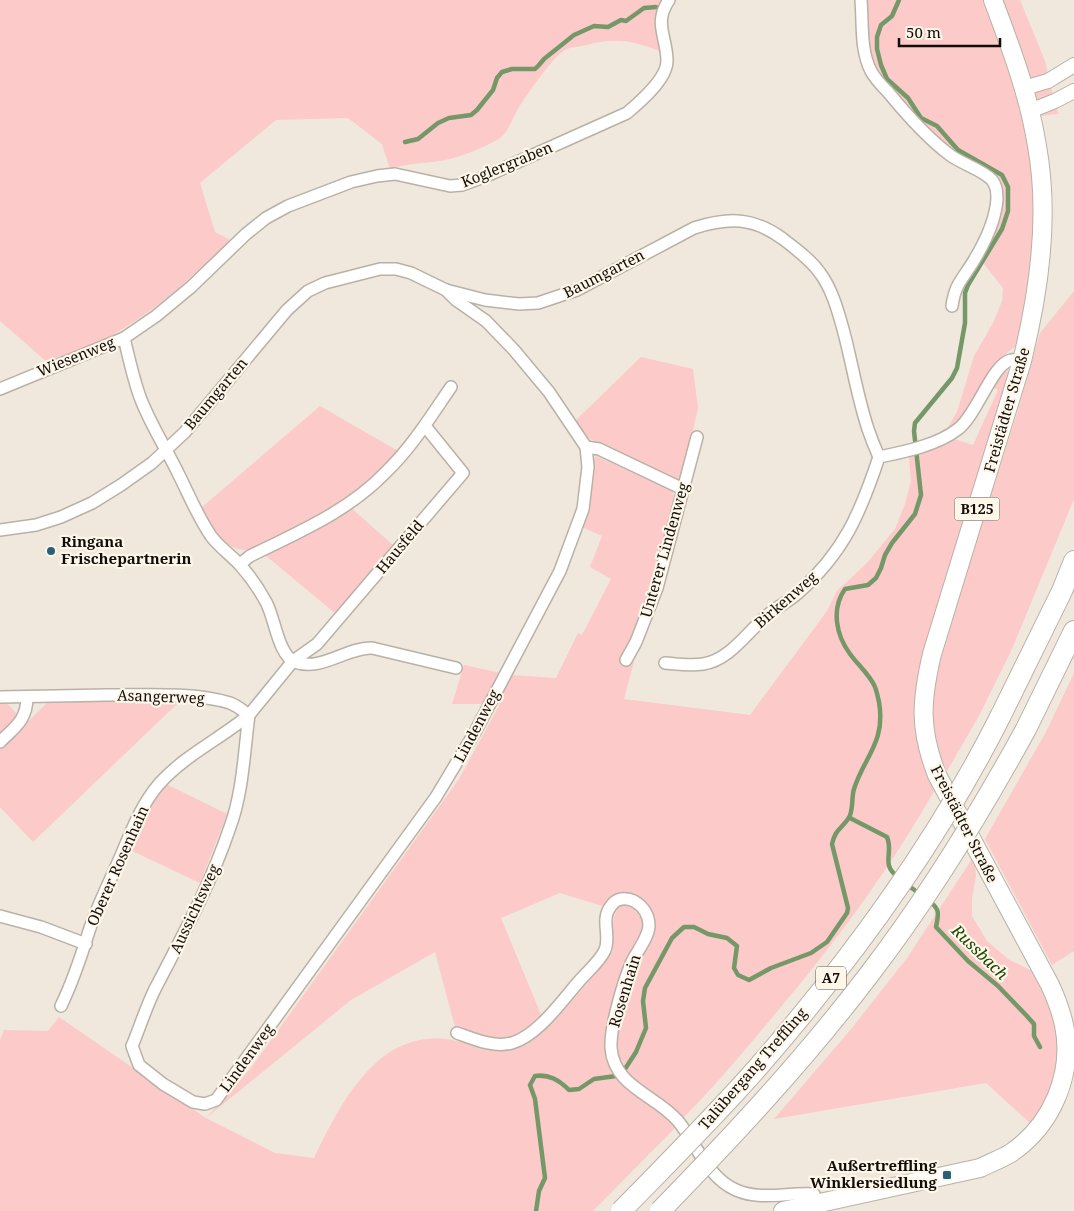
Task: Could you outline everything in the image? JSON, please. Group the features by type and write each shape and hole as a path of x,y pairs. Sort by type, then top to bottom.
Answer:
{"highway":[{"name":"Talübergang Treffling","path":"621,1211 759,1066 845,960 887,902 930,839 966,780 1001,715 1062,591 1074,561"},
{"name":"Talübergang Treffling","path":"660,1211 775,1090 826,1030 909,920 965,836 1026,729 1074,631"}],"main road":[{"name":"Freistädter Straße","path":"993,0 1024,88 1040,168 1042,216 1036,295 1022,361 932,654 925,683 922,709 924,734 929,755 937,775 1050,985 1069,1026"},
{"name":"B125","path":"784,1211 980,1168 1012,1152 1035,1132 1055,1101 1062,1083 1069,1026"}],"street":[{"name":"Koglergraben","path":"124,338 156,316 246,234 266,218 288,206 351,182 394,174 450,186 462,185 493,174 627,113 641,102 665,70 667,61 661,25 662,12 669,0"},
{"path":"861,0 863,43 866,61 872,73 900,107 932,140 950,155 992,180 996,187 997,198 988,231 972,263 958,282 952,306"},
{"path":"1024,88 1048,81 1074,65"},
{"path":"1030,111 1074,91"},
{"name":"Baumgarten","path":"0,530 36,525 61,516 92,502 121,485 152,463 185,432 287,310 308,291 325,283 380,269 396,269 411,273 446,290 501,303 538,303 577,290 694,228 714,221 731,220 758,225 772,231 820,273 838,313 868,429 879,457"},
{"path":"446,290 456,300 486,321 514,350 549,392 586,447 599,449 683,489"},
{"name":"Wiesenweg","path":"0,389 124,338 141,399 203,524 220,547 240,564 267,604 282,650 293,662"},
{"path":"879,457 916,448 946,437 959,429 975,409 995,371 1004,362 1012,359 1022,361"},
{"path":"240,564 250,556 322,520 348,504 385,474 424,426 451,387"},
{"name":"Hausfeld","path":"293,662 317,644 463,472 424,426"},
{"name":"Unterer Lindenweg","path":"626,660 636,642 657,588 696,437"},
{"name":"Lindenweg","path":"163,1084 193,1102 205,1104 216,1100 436,797 475,732 560,571 583,509 588,467 586,447"},
{"name":"Birkenweg","path":"665,663 705,664 717,659 731,649 769,614 797,594 837,551 865,499 879,457"},
{"path":"249,715 293,662 303,664 316,663 363,647 456,668"},
{"name":"Asangerweg","path":"0,697 141,695 201,698 230,703 249,715"},
{"path":"0,742 18,725 25,714 27,697"},
{"name":"Aussichtsweg","path":"163,1084 139,1065 132,1046 155,990 219,858 231,826 238,800 249,715"},
{"name":"Oberer Rosenhain","path":"61,1006 72,982 90,930 142,808 161,783 179,766 198,750 249,715"},
{"name":"Rosenhain","path":"457,1033 492,1044 503,1044 513,1043 536,1029 548,1018 605,950 607,942 607,912 611,905 617,900 624,898 630,900 641,906 646,914 649,925 647,933 631,964 612,1032 611,1047 617,1070 631,1084 668,1111 677,1120 696,1150 725,1184 734,1189 758,1196 796,1193 814,1194"},
{"name":"Oberer Rosenhain","path":"0,916 41,927 86,944"}],"shaded area":[{"path":"0,0 663,0 656,17 659,51 639,44 621,41 603,42 567,49 541,75 502,136 469,153 442,161 405,165 390,169 382,144 348,118 276,120 200,183 215,232 230,240 188,280 158,305 126,327 102,341 48,363 0,321"},
{"path":"866,0 984,0 1013,85 1021,114 1032,172 1035,201 1033,260 1018,344 1008,352 985,379 967,412 954,426 935,436 948,427 957,412 974,356 993,323 1002,301 1003,288 980,259 995,226 1001,190 951,150 913,115 875,70 869,54"},
{"path":"1003,0 1020,0 1045,61 1059,114 1042,116"},
{"path":"1074,291 1074,499 1012,649 980,714 946,773 933,730 933,685 1040,333"},
{"path":"641,357 693,369 698,408 683,474 679,479 674,480 592,440 574,422"},
{"path":"1010,370 919,681 915,714 919,744 936,788 886,869 830,946 738,1059 682,1119 633,1081 621,1067 617,1055 616,1042 621,1011 652,932 652,923 647,906 643,899 632,897 621,897 611,900 602,906 560,893 501,918 542,1017 520,1034 501,1040 481,1036 455,1027 435,952 351,1000 206,1118 251,1068 459,779 500,704 452,704 464,665 510,675 556,678 578,633 582,635 611,579 590,567 602,536 582,527 591,462 596,456 667,488 672,491 675,498 652,585 621,663 628,665 634,662 624,699 750,715 827,611 837,591 867,563 895,529 905,504 911,481 909,456 947,444 954,439 973,445 998,390 993,387 1002,375"},
{"path":"320,406 398,451 379,472 361,487 312,518 253,548 243,550 229,546 219,537 201,508"},
{"path":"350,507 393,545 336,614 265,555"},
{"path":"1074,673 1074,951 1052,965 985,839 1046,732"},
{"path":"140,699 180,701 33,842 0,807 0,749 47,703"},
{"path":"6,702 16,713 14,722 0,735 0,703"},
{"path":"166,784 227,814 200,883 128,849 150,803"},
{"path":"974,856 976,876 972,899 972,916 987,941 1008,959 1036,973 1047,993 1057,1028 1059,1057 1055,1083 1047,1106 1031,1124 986,1083 774,1119 852,1028 907,958"},
{"path":"627,904 642,910 646,925 611,1025 615,1069 677,1126 593,1211 0,1211 0,1040 4,1030 48,1031 59,1017 206,1118 275,1153 314,1158 350,1093 365,1074 383,1057 403,1045 426,1039 452,1040 493,1050 519,1048 542,1033 555,1020 613,951 613,922 619,906"}],"waterway":[{"path":"625,1069 636,1052 646,1028 643,1001 645,988 672,938 684,927 694,927 708,934 727,938 737,946 734,968 738,975 749,980 771,968 811,953 827,942 847,913 848,908 832,844 833,839 850,816 854,789 877,739 880,716 879,702 873,683 850,654 841,639 837,622 838,605 845,589 868,585 876,578 892,543 915,514 921,495 914,431 915,423 952,378 957,368 965,323 965,293 1002,229 1008,211 1008,187 1002,175 958,150 937,126 921,118 908,98 887,79 877,49 877,37 881,25 892,16 899,0"},
{"path":"405,142 418,139 438,123 449,118 471,115 493,90 497,78 502,72 512,69 535,69 544,59 574,35 594,26 608,27 621,20 626,21 644,8 656,7"},
{"name":"Russbach","path":"850,818 887,837 889,843 888,863 898,877"},
{"name":"Russbach","path":"906,884 920,894"},
{"name":"Russbach","path":"928,900 935,906 938,912 936,927 968,961 998,986 1034,1024 1034,1036 1040,1047"},
{"path":"536,1211 539,1191 545,1178 535,1099 530,1085 535,1076 554,1078 569,1090 579,1089 594,1079 616,1076"}],"place":[{"name":"Ringana Frischepartnerin","path":"51,551"},
{"name":"Außertreffling Winklersiedlung","path":"947,1175"}]}
